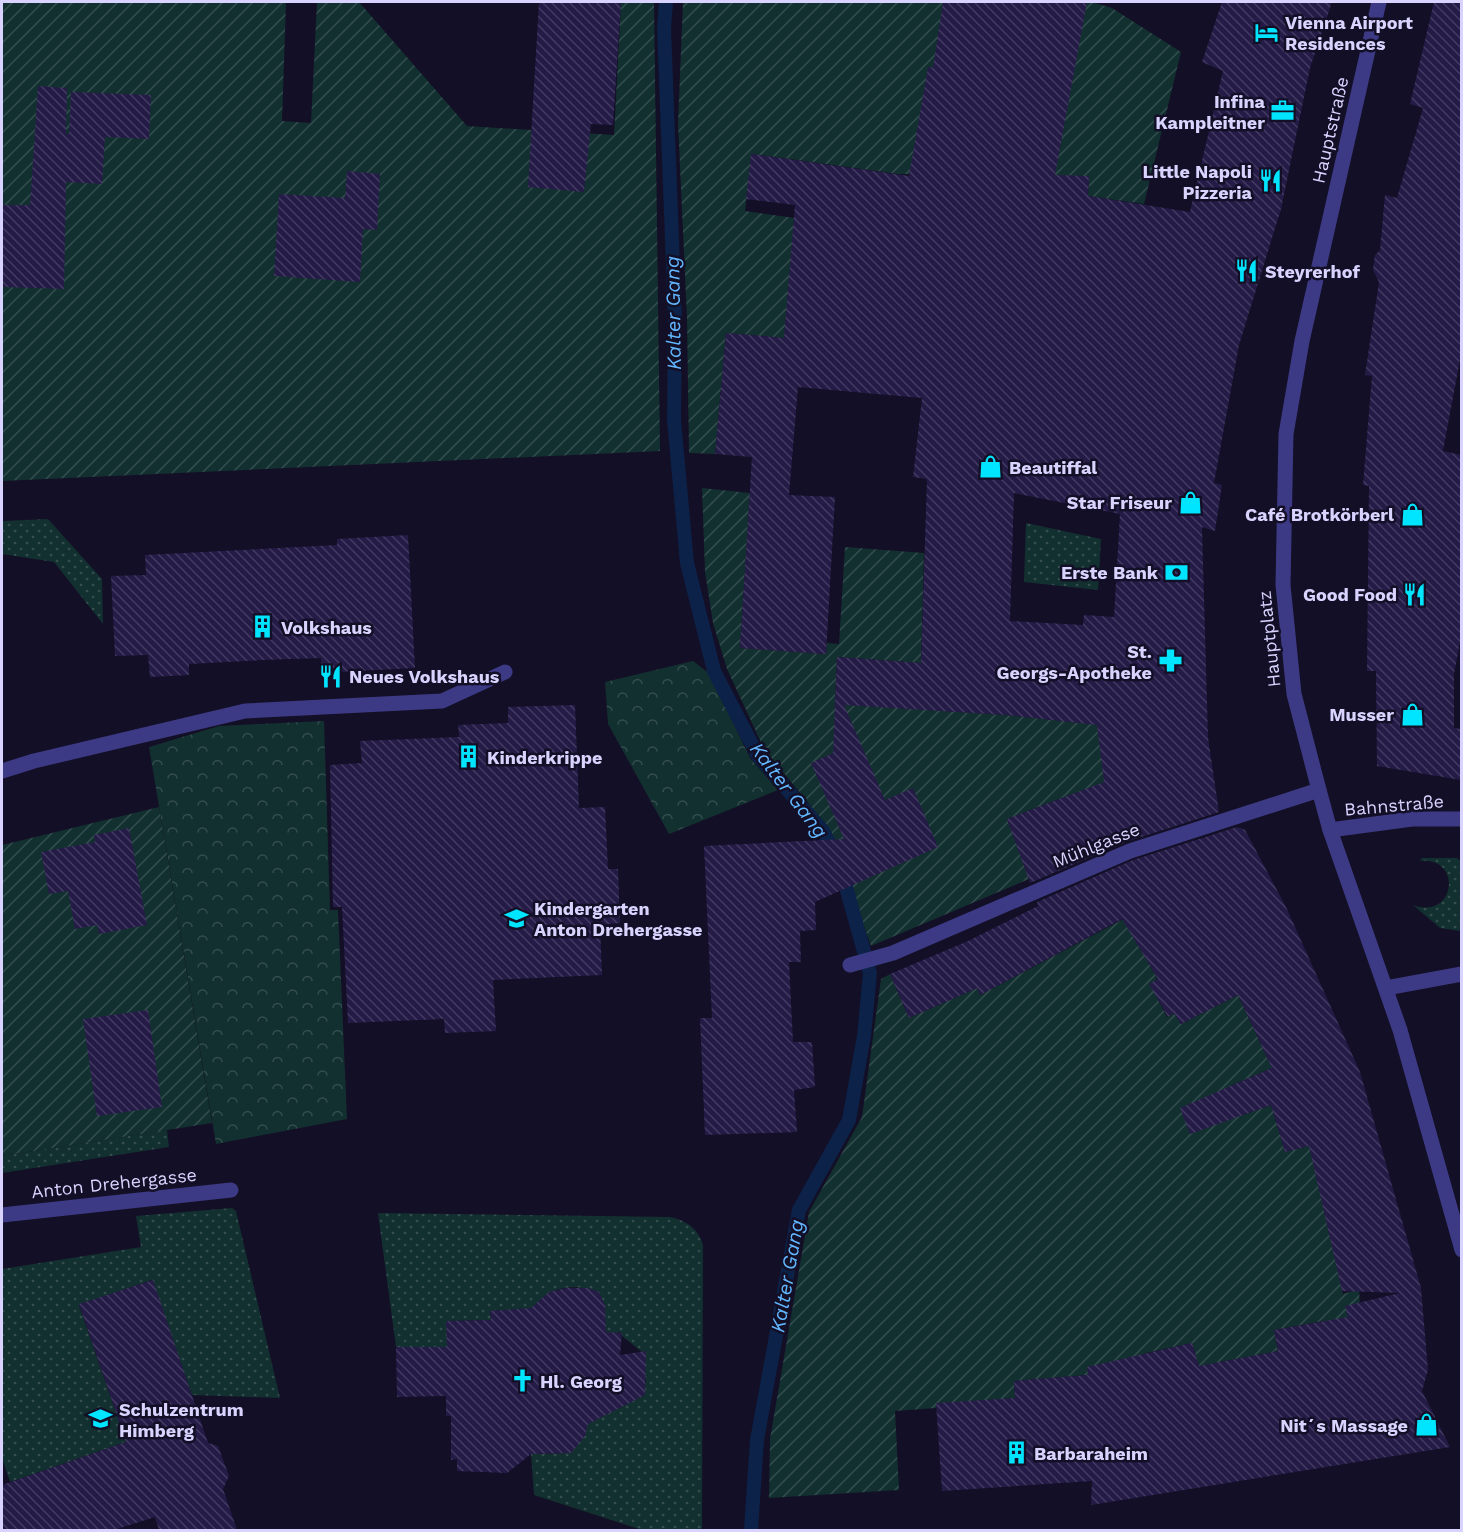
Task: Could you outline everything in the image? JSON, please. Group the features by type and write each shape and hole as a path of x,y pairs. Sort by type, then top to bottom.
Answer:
{"street":[{"name":"Hauptstraße","path":"1327,232 1379,2"},
{"name":"Hauptplatz","path":"1327,232 1302,341 1286,434 1283,585 1294,694 1330,830 1400,1030 1461,1250"},
{"path":"2,771 34,760 245,711 442,701 505,672"},
{"name":"Mühlgasse","path":"850,965 893,953 1130,851 1319,790"},
{"name":"Bahnstraße","path":"1330,830 1412,819 1461,819"},
{"path":"1386,988 1461,974"},
{"name":"Anton Drehergasse","path":"2,1215 231,1190"}],"green space":[{"path":"2,2 286,2 282,121 311,123 317,2 359,2 467,126 614,135 621,2 654,2 660,451 2,481"},
{"path":"683,2 1092,2 1112,8 1181,52 1144,204 1088,196 1089,176 898,174 752,154 745,211 795,218 784,338 726,333 715,454 689,453 687,318 678,123"},
{"path":"702,488 750,493 740,648 826,654 827,643 839,644 845,547 924,553 921,663 837,657 835,704 1006,715 1118,727 1105,786 1075,793 1007,819 1029,879 871,946 828,827 764,749 727,669 713,623 705,572"},
{"path":"48,519 102,579 103,624 54,562 2,554 3,521"},
{"path":"1026,523 1101,539 1098,590 1024,582"},
{"path":"693,661 710,674 750,758 778,790 669,834 608,724 605,682"},
{"path":"324,721 330,910 338,910 347,1119 216,1144 149,747 219,726"},
{"path":"159,807 212,1123 2,1156 2,845"},
{"path":"1422,858 1457,858 1461,862 1461,931 1440,928 1413,905 1427,907 1438,904 1445,897 1449,887 1448,877 1443,868 1434,862 1420,861"},
{"path":"1150,905 1143,953 1163,993 1156,996 1167,1017 1174,1013 1181,1024 1238,995 1272,1068 1230,1086 1243,1115 1271,1105 1285,1152 1320,1143 1316,1174 1343,1294 1359,1289 1362,1344 1323,1321 1274,1330 1278,1351 1199,1366 1192,1343 1146,1353 1100,1374 1014,1381 1015,1398 936,1404 936,1408 895,1411 899,1490 769,1498 770,1439 809,1212 862,1117 881,979 890,974 909,1018 977,988 980,995"},
{"path":"167,1130 169,1147 2,1173 2,1156"},
{"path":"232,1208 236,1211 280,1398 192,1395 152,1280 79,1305 126,1442 10,1482 2,1458 2,1269 141,1247 136,1216"},
{"path":"378,1213 669,1217 681,1220 695,1229 703,1245 702,1530 642,1530 534,1495 531,1454 567,1453 583,1417 646,1383 642,1352 622,1336 622,1333 618,1332 618,1336 605,1335 605,1305 596,1291 573,1287 551,1292 539,1301 539,1317 501,1310 490,1311 491,1320 447,1321 447,1347 396,1347"}],"building":[{"path":"539,2 621,2 613,125 591,124 584,192 528,187"},
{"path":"943,2 1087,2 1055,175 1089,176 1088,196 1190,212 1223,71 1202,62 1222,2 1332,2 1310,68 1281,209 1239,345 1214,483 1222,485 1215,531 1202,527 1208,738 1219,812 1126,842 1030,883 1007,819 1104,782 1097,725 1006,715 844,705 885,800 913,788 938,847 815,902 816,930 800,931 801,962 789,962 793,1042 812,1042 815,1087 794,1090 797,1132 705,1135 700,1018 712,1018 704,846 844,839 811,763 833,753 837,657 921,663 927,479 913,477 922,398 798,387 789,495 835,497 826,654 740,648 752,457 715,454 726,333 784,338 795,205 746,199 751,154 909,176 928,67 933,68","holes":["1014,493 1120,514 1114,617 1084,615 1083,625 1010,621"]},
{"path":"1434,2 1461,2 1461,354 1443,451 1461,455 1461,636 1454,674 1454,728 1461,729 1461,780 1377,766 1376,671 1367,671 1369,486 1363,485 1372,376 1365,375 1379,282 1373,270 1375,255 1380,250 1385,195 1397,198 1423,108 1410,104"},
{"path":"38,86 67,88 66,134 69,134 71,92 151,95 149,139 105,137 102,184 66,182 64,289 2,287 2,205 30,205"},
{"path":"347,171 380,174 377,230 363,229 360,282 274,276 279,194 345,198"},
{"name":"Volkshaus","path":"408,535 415,668 321,673 321,658 189,664 189,675 150,677 148,655 115,656 111,576 146,575 145,555 337,545 337,539"},
{"path":"575,705 579,808 605,807 608,869 618,869 620,923 600,925 602,975 493,980 496,1031 445,1033 444,1019 348,1023 342,907 333,907 330,765 362,763 360,741 459,737 458,725 508,723 508,707"},
{"path":"1237,827 1245,830 1286,907 1360,1072 1421,1288 1428,1370 1422,1391 1450,1447 1091,1505 1092,1481 942,1491 936,1403 1015,1398 1014,1381 1088,1375 1087,1367 1192,1343 1199,1366 1278,1351 1274,1330 1348,1317 1345,1306 1400,1293 1342,1291 1309,1146 1285,1152 1271,1105 1190,1134 1180,1108 1272,1068 1238,995 1181,1024 1174,1013 1168,1017 1149,984 1158,979 1122,919 980,995 977,988 909,1018 890,974 968,941 1038,906 1037,902 1133,860"},
{"path":"129,828 147,925 99,934 97,925 75,929 68,891 49,894 41,852 95,842 94,835"},
{"path":"148,1010 162,1107 97,1116 83,1019"},
{"name":"Schulzentrum Himberg","path":"153,1280 208,1443 218,1446 229,1476 223,1489 237,1530 159,1530 155,1517 114,1530 2,1530 2,1485 126,1442 79,1304"},
{"name":"Hl. Georg","path":"567,1288 588,1288 599,1292 605,1305 606,1332 622,1333 620,1355 646,1351 645,1395 588,1424 585,1436 571,1453 531,1454 507,1473 457,1471 457,1459 451,1460 451,1416 446,1416 446,1396 397,1397 396,1347 447,1347 446,1321 491,1320 490,1311 531,1308 549,1292"}],"waterway":[{"name":"Kalter Gang","path":"666,2 664,28 675,319 674,420 687,563 714,671 758,756 823,831 839,862 870,973 864,1036 849,1120 799,1210 757,1440 751,1530"}],"place":[{"name":"Vienna Airport Residences","path":"1267,32"},
{"name":"Infina Kampleitner","path":"1283,111"},
{"name":"Little Napoli Pizzeria","path":"1270,181"},
{"name":"Steyrerhof","path":"1247,271"},
{"name":"Beautiffal","path":"991,467"},
{"name":"Star Friseur","path":"1190,502"},
{"name":"Café Brotkörberl","path":"1412,514"},
{"name":"Erste Bank","path":"1176,572"},
{"name":"Good Food","path":"1415,594"},
{"name":"Volkshaus","path":"263,627"},
{"name":"St. Georgs-Apotheke","path":"1170,661"},
{"name":"Neues Volkshaus","path":"331,676"},
{"name":"Musser","path":"1412,714"},
{"name":"Kinderkrippe","path":"469,757"},
{"name":"Kindergarten Anton Drehergasse","path":"516,918"},
{"name":"Hl. Georg","path":"522,1381"},
{"name":"Schulzentrum Himberg","path":"101,1419"},
{"name":"Nit´s Massage","path":"1426,1425"},
{"name":"Barbaraheim","path":"1016,1453"}]}
